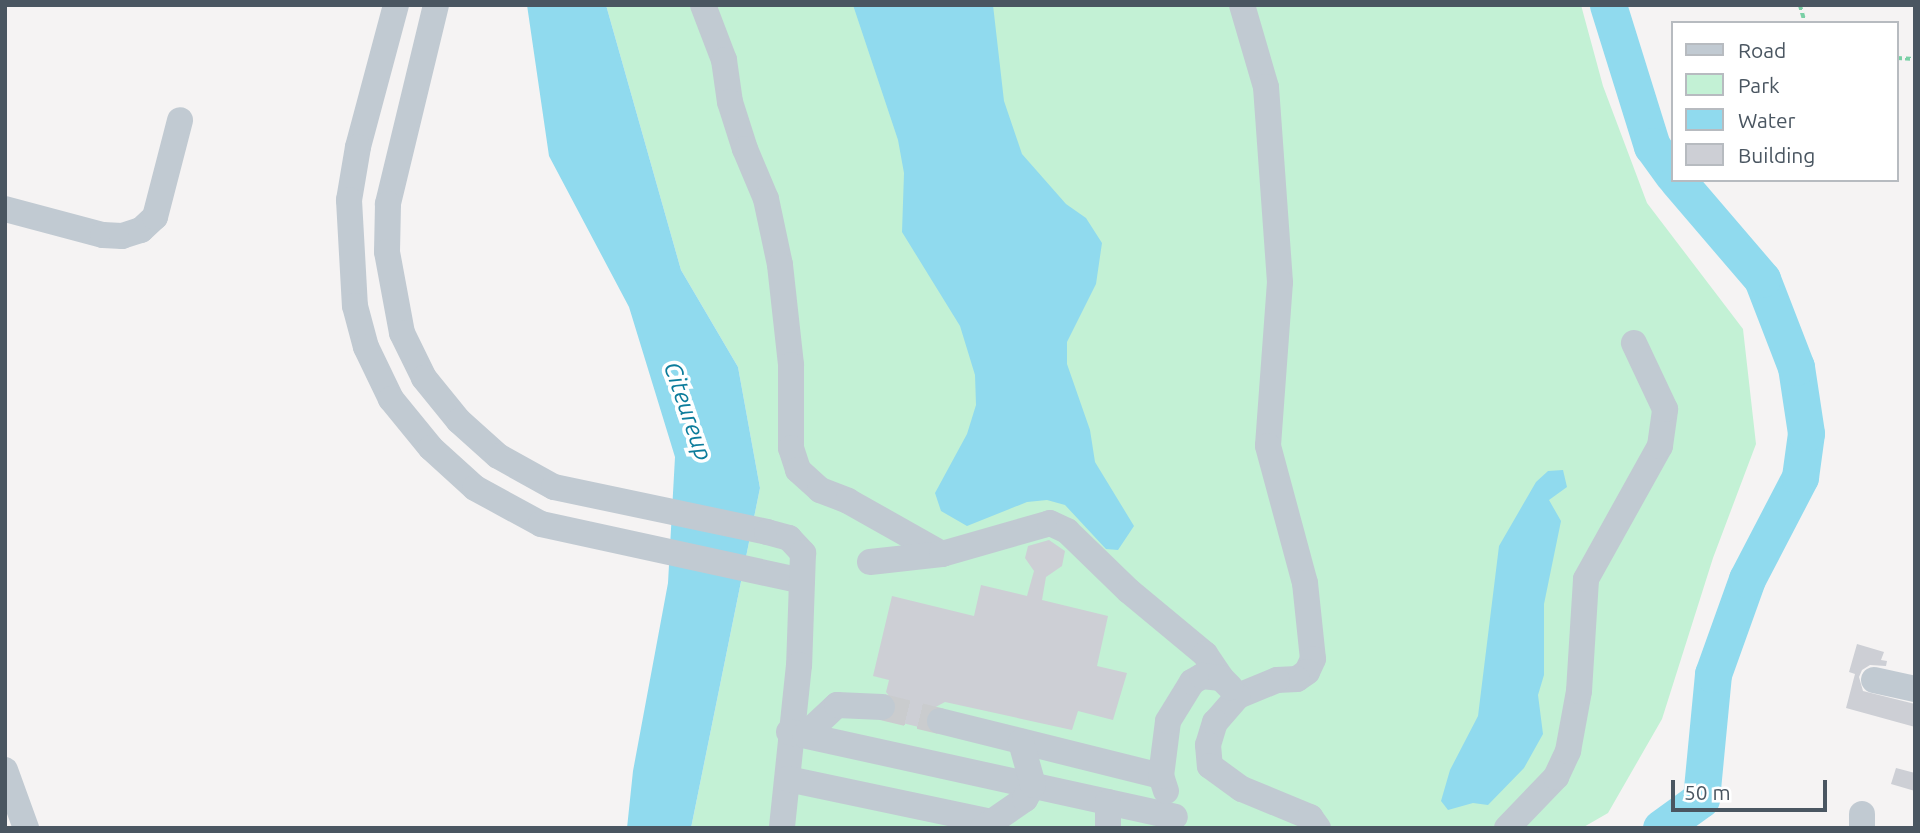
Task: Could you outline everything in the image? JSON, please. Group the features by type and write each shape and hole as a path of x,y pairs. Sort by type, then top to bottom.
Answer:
{"street":[{"path":"396,5 358,147 349,200 349,254 366,347 391,399 431,448 475,488 541,524 802,581"},
{"path":"436,5 388,204 387,252 402,333 424,377 459,421 498,456 554,487 768,532 789,538 803,553 797,733 782,828"},
{"path":"704,5 724,60 730,102 745,149 766,199 780,265 790,352 791,448 798,470 820,490 848,501 942,554"},
{"path":"797,733 1033,785 1101,820 1179,822 1161,776 1168,721 1192,681 1202,676 1230,687 1307,672 1314,647 1305,583 1268,446 1280,282 1266,87 1242,5"},
{"path":"5,209 103,235 122,236 141,230 155,217 180,120"},
{"path":"1507,828 1556,777 1568,751 1579,691 1586,579 1660,446 1665,409 1634,343"},
{"path":"580,532 586,494"},
{"path":"870,562 942,554 1051,523 1067,531 1129,592 1205,654 1230,687"},
{"path":"1874,680 1915,689"},
{"path":"1230,687 1208,745 1210,766 1242,789 1310,817 1318,828"},
{"path":"797,733 837,705 882,707"},
{"path":"940,721 1161,776"},
{"path":"788,779 988,825 1025,799 1033,785 1021,742"},
{"path":"5,770 26,828"}],"green space":[{"path":"606,5 1581,5 1603,86 1647,203 1743,329 1756,444 1713,558 1662,719 1608,813 1582,828 691,828 760,488 738,367 681,270"}],"water":[{"name":"Citeureup","path":"527,5 606,5 681,270 738,367 760,488 691,828 627,828 633,771 668,583 675,457 629,307 549,156"},
{"path":"853,5 993,5 1004,101 1022,154 1066,204 1086,218 1102,243 1096,284 1067,342 1067,364 1090,430 1095,462 1134,526 1118,550 1106,549 1065,505 1047,500 1027,502 967,526 941,511 935,493 967,434 976,405 975,375 960,326 902,232 904,173 898,140"},
{"path":"1563,470 1567,487 1549,500 1561,521 1544,604 1544,675 1538,695 1543,734 1524,768 1488,805 1473,803 1448,810 1441,801 1450,770 1478,716 1499,546 1536,482 1548,471"}],"building":[{"path":"1049,540 1065,551 1062,566 1046,577 1042,600 1108,616 1097,666 1127,673 1113,720 1078,711 1072,730 945,702 928,711 927,729 890,720 898,707 886,692 889,680 873,676 892,596 974,616 981,585 1027,596 1034,571 1025,558 1028,546"},
{"path":"1857,644 1884,652 1881,660 1887,661 1886,666 1870,665 1862,670 1859,677 1863,691 1915,704 1915,727 1846,708 1855,674 1849,672"},
{"path":"1896,768 1915,773 1915,791 1891,784"}],"waterway":[{"path":"1608,5 1652,146 1672,174"},
{"path":"1661,828 1701,799 1713,674 1747,579 1800,477 1806,433 1796,367 1762,279 1679,182"}],"tunnel":[{"path":"882,707 940,721"}]}
